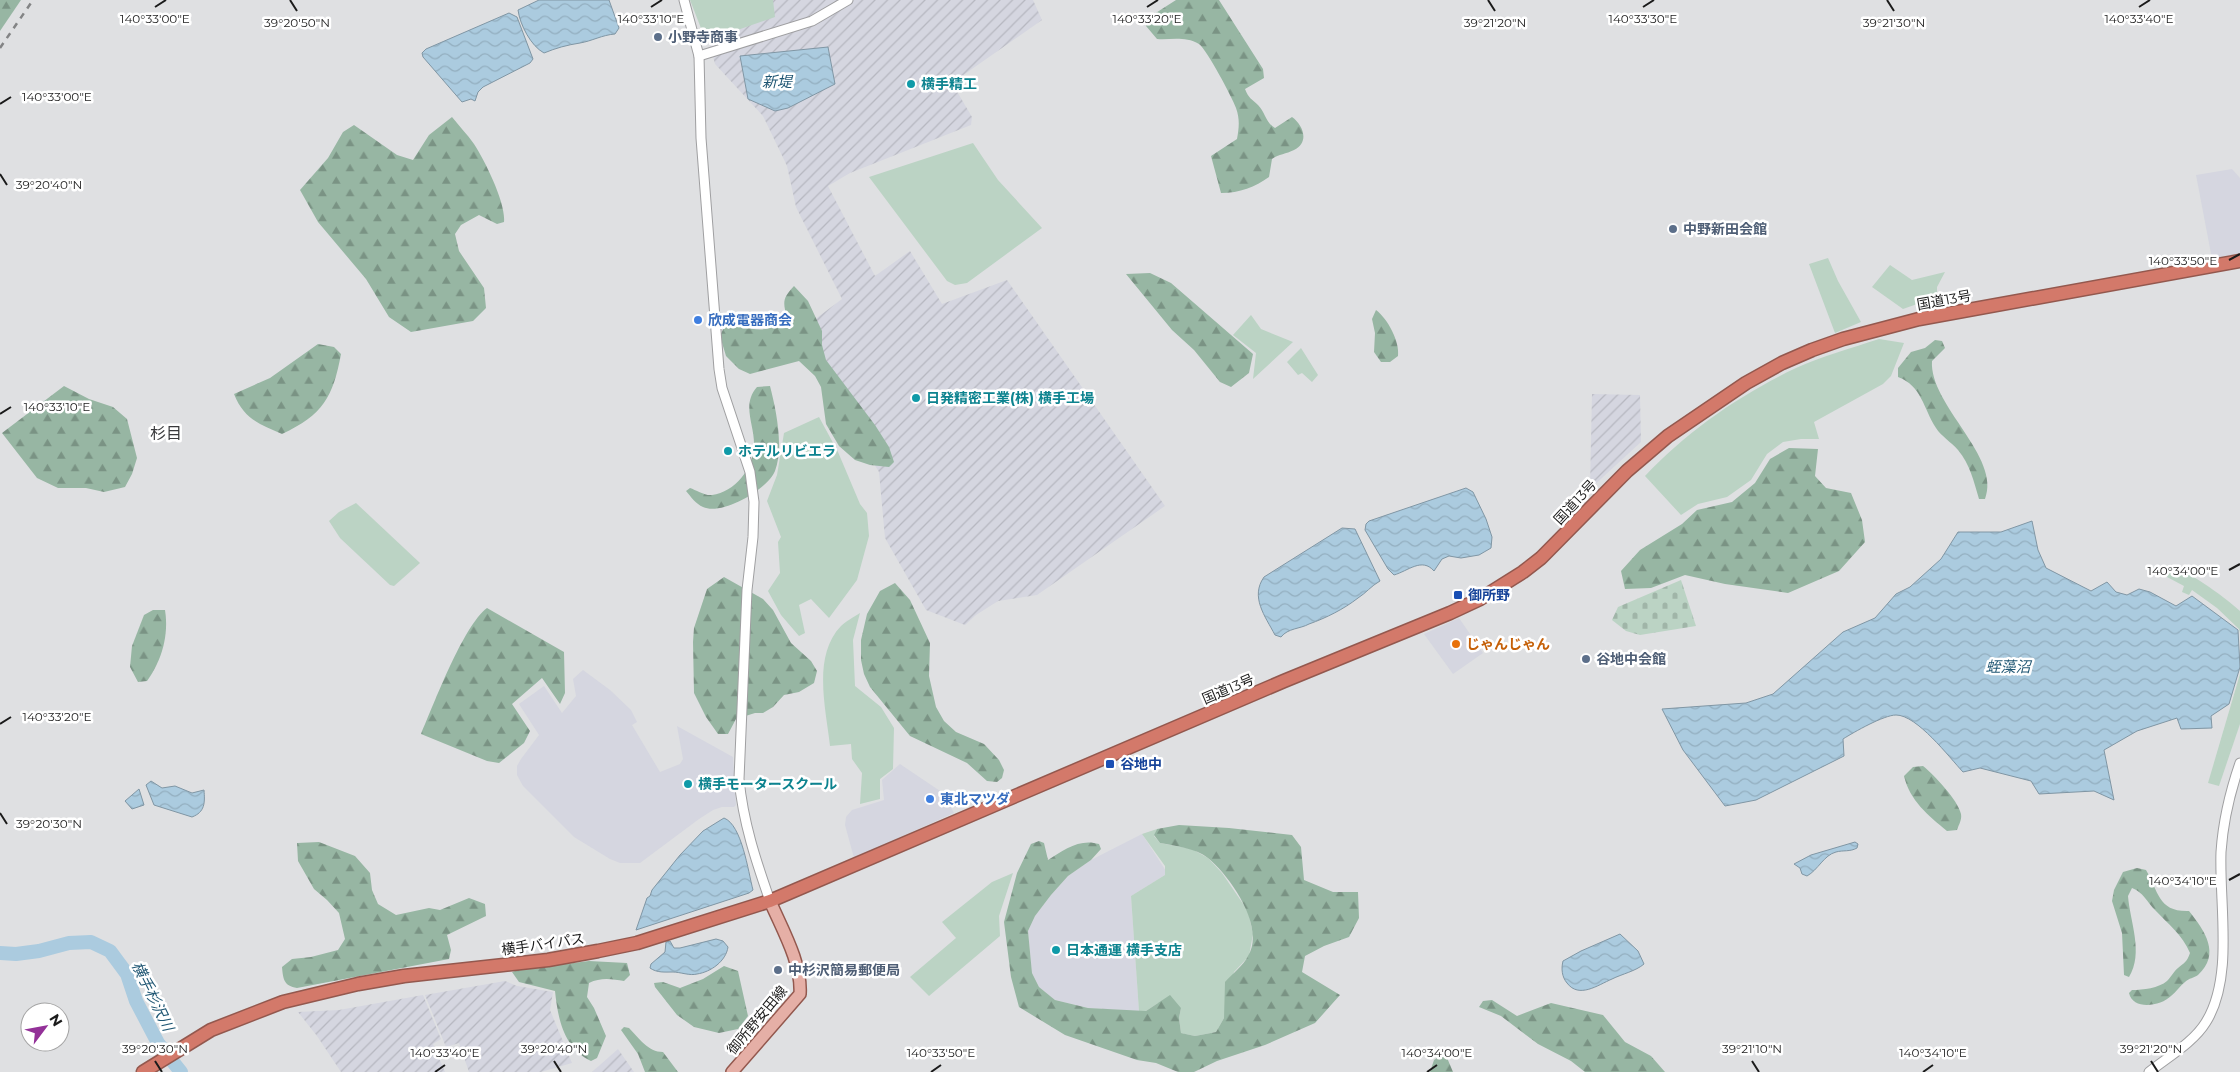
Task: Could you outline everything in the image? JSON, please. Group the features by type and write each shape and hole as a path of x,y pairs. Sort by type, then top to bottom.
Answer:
{"highway":[{"name":"国道13号","path":"946,827 1480,599 1523,572 1541,558 1626,471 1668,436 1746,383 1790,360 1843,339 1919,319 2240,261"},
{"name":"横手バイパス","path":"144,1072 211,1030 283,1002 358,984 404,976 548,960 636,943 770,901 946,827"}],"main road":[{"name":"御所野安田線","path":"732,1072 800,994 801,982 797,968 770,901"}],"street":[{"path":"684,0 700,56 701,138 719,368 722,388 750,472 754,502 754,537 747,590 739,779 741,806 755,858 770,901"},
{"path":"700,56 812,21 848,0"},
{"path":"2149,1072 2189,1041 2205,1024 2216,1005 2221,982 2221,852 2231,789 2240,763"}],"shaded area":[{"path":"698,0 1033,0 1042,20 952,83 972,117 971,125 850,173 828,186 875,276 910,251 942,304 1007,280 1165,506 1037,595 998,601 976,615 965,625 926,610 885,538 879,472 823,381 798,332 842,299 796,207 787,166 763,116 715,64"},
{"path":"2232,169 2240,178 2240,253 2212,259 2196,175"},
{"path":"1592,394 1640,395 1641,442 1590,489"},
{"path":"1459,618 1483,653 1453,674 1424,634"},
{"path":"583,670 610,690 631,710 637,722 632,725 660,772 680,764 683,759 677,726 733,757 736,805 734,807 722,807 713,810 640,863 620,863 574,837 523,786 517,775 517,766 539,735 519,704 544,686 562,713 576,696 573,679"},
{"path":"900,764 943,793 954,813 854,858 845,825 846,817 852,810 884,800 882,780"},
{"path":"1142,834 1166,871 1165,875 1131,896 1139,1011 1088,1008 1055,1000 1039,987 1032,973 1028,931 1035,916 1068,876 1091,860"},
{"path":"505,981 517,986 553,992 550,1010 572,1063 541,1072 469,1072 459,1043 446,1047 425,995"},
{"path":"423,995 441,1039 433,1044 445,1072 341,1072 298,1012 339,1010"},
{"path":"618,1049 634,1072 592,1072"}],"green space":[{"path":"0,0 21,0 0,31"},
{"path":"690,0 773,0 775,17 706,41"},
{"path":"1176,0 1219,0 1263,69 1264,78 1245,89 1248,95 1275,128 1292,117 1302,129 1303,138 1299,147 1272,159 1269,177 1247,189 1221,193 1211,156 1237,139 1239,120 1234,102 1208,55 1199,44 1194,42 1183,39 1157,39 1146,26 1151,16"},
{"path":"452,117 474,144 489,171 502,204 504,222 497,224 479,215 461,225 455,234 459,251 484,288 486,308 473,321 411,332 389,317 366,279 318,222 300,190 328,158 343,132 354,125 397,155 413,160 429,135"},
{"path":"973,143 998,180 1042,228 967,283 955,285 947,281 869,177"},
{"path":"1828,258 1838,281 1861,322 1835,333 1809,264"},
{"path":"1890,265 1912,280 1945,272 1937,287 1937,297 1903,309 1872,287"},
{"path":"1150,273 1171,283 1253,354 1249,373 1231,387 1220,382 1194,350 1172,330 1126,274"},
{"path":"794,286 808,301 822,331 822,345 826,360 875,425 889,447 894,462 889,467 870,465 855,460 839,446 826,424 821,387 815,376 799,361 750,374 739,369 726,356 720,336 725,325 765,329 780,324 787,318 784,301"},
{"path":"1376,310 1389,325 1397,344 1398,356 1390,362 1381,362 1374,352 1375,333 1372,319"},
{"path":"1251,315 1261,329 1293,342 1253,379 1256,353 1233,335"},
{"path":"1879,339 1904,343 1891,376 1883,384 1814,422 1819,439 1783,442 1767,454 1751,480 1727,497 1698,504 1681,515 1645,476 1697,429 1735,402 1775,378 1827,356"},
{"path":"1935,340 1942,341 1945,348 1932,361 1934,378 1941,395 1975,448 1983,466 1987,483 1985,499 1979,499 1966,461 1936,428 1917,392 1906,381 1898,377 1898,368 1911,352 1925,348"},
{"path":"318,344 334,347 341,354 330,393 317,412 296,427 282,434 259,424 242,409 234,394 270,378"},
{"path":"1301,348 1318,375 1312,382 1302,373 1298,375 1287,362"},
{"path":"64,386 89,399 113,407 127,419 137,458 125,487 104,492 86,488 58,488 37,478 2,433"},
{"path":"770,386 777,417 779,440 778,462 771,478 754,493 732,504 711,509 700,506 686,491 690,488 706,495 720,493 735,484 746,471 753,455 754,446 749,408 750,401 757,387"},
{"path":"819,417 838,452 860,504 867,513 869,536 857,580 829,618 811,599 799,605 805,633 799,636 781,615 768,591 780,573 778,542 781,537 767,501 777,475 784,433"},
{"path":"1789,448 1818,449 1815,476 1826,488 1851,493 1862,520 1865,542 1839,571 1788,593 1725,584 1685,575 1651,588 1625,589 1621,571 1640,550 1682,524 1697,510 1732,502 1755,483 1770,459"},
{"path":"356,503 420,563 394,586 390,585 340,538 329,521 339,512"},
{"path":"2164,565 2193,576 2240,611 2240,633 2239,629 2217,608 2192,590 2189,595 2182,592 2184,586 2150,568"},
{"path":"724,577 763,599 773,610 791,643 811,661 817,671 814,683 799,692 784,695 773,707 763,713 755,713 736,719 728,734 718,734 706,717 694,693 693,642 694,628 707,589"},
{"path":"1681,580 1696,626 1640,635 1626,631 1612,620 1618,607"},
{"path":"895,583 910,600 930,643 929,676 936,707 944,721 956,732 984,744 999,760 1004,770 1002,778 997,782 987,781 967,763 910,736 870,687 864,674 861,660 861,640 867,614 880,591"},
{"path":"487,608 564,652 565,693 560,704 542,678 512,704 530,731 524,743 499,763 487,761 421,734 459,648 468,631"},
{"path":"153,610 165,610 165,638 157,665 147,681 138,682 130,667 132,646 144,615"},
{"path":"860,613 853,640 855,686 881,707 894,728 893,769 880,779 880,799 860,804 862,773 852,759 851,744 830,746 823,683 826,652 832,638 843,624"},
{"path":"2240,674 2240,724 2219,786 2208,783"},
{"path":"1923,766 1945,788 1959,808 1961,818 1957,830 1947,831 1927,813 1911,793 1904,776 1913,767"},
{"path":"1179,825 1292,835 1301,847 1304,880 1333,892 1358,892 1359,918 1349,937 1324,946 1305,956 1302,972 1340,995 1315,1023 1265,1045 1217,1061 1194,1072 1178,1072 1156,1063 1137,1060 1065,1035 1019,1007 1011,977 1004,922 1017,873 1031,844 1039,841 1044,843 1048,860 1078,844 1099,844 1101,849 1091,860 1068,876 1051,895 1035,916 1028,931 1032,973 1039,987 1055,1000 1088,1008 1146,1011 1170,995 1181,1008 1179,1018 1181,1033 1195,1036 1216,1032 1224,1018 1225,982 1246,960 1252,944 1252,931 1243,903 1235,889 1217,866 1197,852 1160,843 1154,835 1157,829"},
{"path":"1157,829 1154,836 1160,843 1192,849 1208,858 1222,873 1248,911 1253,934 1249,956 1234,972 1224,1018 1216,1032 1195,1036 1181,1033 1179,1018 1181,1008 1158,1003 1146,1011 1139,1011 1131,896 1165,875 1165,866 1142,834"},
{"path":"319,842 355,856 370,873 372,890 378,904 396,915 429,908 440,910 469,898 485,904 486,916 447,935 451,950 449,959 297,988 289,986 284,978 282,967 292,959 311,957 338,950 345,939 339,913 314,889 298,861 297,843"},
{"path":"2137,868 2146,870 2157,893 2165,904 2171,908 2189,911 2205,935 2209,951 2209,959 2198,975 2187,981 2161,1002 2148,1005 2136,1002 2129,993 2132,990 2151,988 2164,983 2185,962 2190,953 2183,940 2142,895 2132,888 2128,896 2136,948 2133,968 2129,977 2124,975 2122,933 2112,901 2114,890 2123,872"},
{"path":"1013,873 999,916 1000,936 929,996 910,977 956,938 942,922 992,882"},
{"path":"589,961 627,963 630,975 624,981 602,979 589,983 587,997 606,1036 597,1058 591,1061 574,1049 564,1032 558,1012 555,991 519,982 512,972"},
{"path":"724,966 738,971 748,1016 738,1029 719,1033 694,1027 677,1015 655,987 654,983 663,982 680,988 703,979"},
{"path":"1492,1000 1517,1016 1551,1003 1603,1015 1625,1042 1651,1056 1665,1072 1585,1072 1571,1061 1538,1044 1501,1016 1479,1007 1483,1001"},
{"path":"624,1027 629,1028 648,1047 663,1052 678,1072 645,1072 638,1054 621,1030"},
{"path":"1445,1053 1453,1072 1430,1072 1434,1060"}],"water":[{"path":"539,0 609,0 619,28 615,34 544,53 539,50 527,34 518,10"},
{"path":"509,13 517,17 533,59 530,63 483,87 478,92 475,101 471,99 462,102 423,57 422,53 426,49"},
{"name":"新堤","path":"828,47 835,84 788,108 775,111 748,99 740,56"},
{"path":"1466,488 1473,492 1486,519 1492,537 1491,548 1479,555 1461,558 1449,556 1442,559 1434,571 1425,565 1420,565 1394,575 1388,569 1365,530 1366,524 1369,521"},
{"name":"蛭藻沼","path":"2032,521 2038,550 2046,568 2091,591 2107,582 2116,592 2127,595 2139,589 2150,592 2176,606 2192,596 2238,630 2240,667 2229,704 2211,716 2212,728 2181,729 2177,718 2137,731 2104,750 2114,800 2094,791 2039,794 2031,781 1980,768 1963,772 1923,729 1904,717 1896,715 1869,724 1843,739 1844,756 1756,800 1725,806 1683,750 1662,709 1746,703 1773,694 1843,632 1875,618 1896,594 1910,587 1941,559 1958,532 2001,532"},
{"path":"1342,528 1355,529 1380,581 1335,613 1306,626 1291,630 1281,637 1275,635 1260,606 1258,592 1264,577"},
{"path":"151,781 162,788 175,786 192,793 204,790 202,810 192,817 154,805 146,785"},
{"path":"139,789 144,805 132,809 125,801"},
{"path":"724,818 730,822 740,839 753,890 749,893 636,930 647,898 652,890 680,855 703,831"},
{"path":"1855,842 1858,844 1857,848 1832,854 1824,859 1807,876 1802,874 1800,868 1794,864 1811,855"},
{"path":"1620,934 1638,951 1644,964 1633,971 1589,989 1577,990 1572,988 1562,973 1563,961"},
{"path":"716,939 723,941 728,947 727,952 717,965 707,971 691,975 658,971 650,968 651,964 665,952 666,942 670,941 674,948 680,948"}],"waterway":[{"name":"横手杉沢川","path":"0,953 16,954 39,951 69,943 91,942 110,951 127,974 136,1001 158,1043 181,1072"}],"railway":[{"path":"0,48 33,0"}],"place":[{"name":"小野寺商事","path":"658,37"},
{"name":"横手精工","path":"911,84"},
{"name":"中野新田会館","path":"1673,229"},
{"name":"欣成電器商会","path":"698,320"},
{"name":"日発精密工業(株) 横手工場","path":"916,398"},
{"name":"ホテルリビエラ","path":"728,451"},
{"name":"御所野","path":"1458,595"},
{"name":"じゃんじゃん","path":"1456,644"},
{"name":"谷地中会館","path":"1586,659"},
{"name":"谷地中","path":"1110,764"},
{"name":"横手モータースクール","path":"688,784"},
{"name":"東北マツダ","path":"930,799"},
{"name":"日本通運 横手支店","path":"1056,950"},
{"name":"中杉沢簡易郵便局","path":"778,970"}],"district":[{"name":"杉目","path":"166,433"}]}
